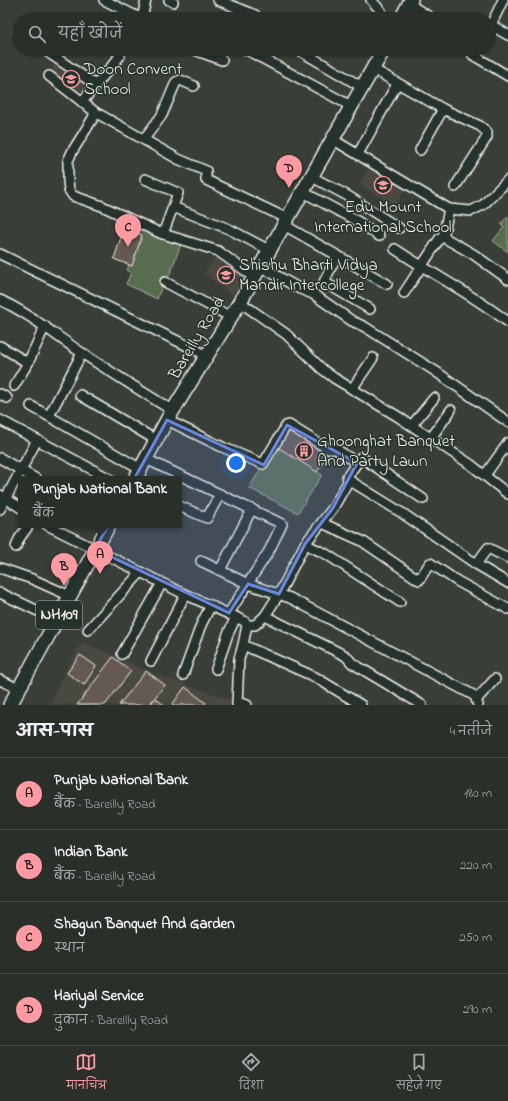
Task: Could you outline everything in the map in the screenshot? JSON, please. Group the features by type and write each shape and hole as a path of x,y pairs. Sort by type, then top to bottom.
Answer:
{"highway":[{"path":"405,12 410,2"},
{"name":"Bareilly Road","path":"140,469 170,415 208,356 240,302 380,56"},
{"name":"NH109","path":"10,705 107,528"}],"street":[{"path":"104,0 128,12"},
{"path":"143,12 146,0"},
{"path":"218,0 248,12"},
{"path":"371,0 380,12"},
{"path":"496,15 503,0"},
{"path":"410,2 424,12"},
{"path":"496,28 508,35"},
{"path":"53,56 96,85"},
{"path":"82,102 120,56"},
{"path":"211,56 222,60"},
{"path":"258,56 351,106"},
{"path":"309,56 362,87"},
{"path":"475,56 508,76"},
{"path":"373,69 443,109 480,126 487,132 487,137 455,187"},
{"path":"49,76 95,112 178,159 206,171 206,180 286,222 337,255 387,284"},
{"path":"144,139 162,115 176,82 180,80 194,86"},
{"path":"358,154 397,84"},
{"path":"420,150 443,109"},
{"path":"95,112 68,161 68,181 70,193 73,196 102,206 163,234 218,251 257,272 313,294 435,371 508,422"},
{"path":"332,139 449,209 471,211 483,205 508,180"},
{"path":"312,177 348,196 399,228"},
{"path":"145,179 178,193 163,234"},
{"path":"303,192 379,236"},
{"path":"173,207 229,229 269,250"},
{"path":"404,293 440,238 443,237 449,209"},
{"path":"443,237 473,254 508,279"},
{"path":"395,249 421,267 457,287 508,322"},
{"path":"0,254 208,356"},
{"path":"337,255 324,282 370,309"},
{"path":"165,282 230,317"},
{"path":"0,300 13,306 45,326 170,415 222,447 263,464 286,426 289,425 328,449 336,449 357,462"},
{"path":"240,302 286,334 322,369 412,425 485,475 505,491 508,480"},
{"path":"14,386 28,363 45,326"},
{"path":"0,346 28,363"},
{"path":"49,416 82,353"},
{"path":"352,388 373,358"},
{"path":"80,395 156,440"},
{"path":"412,425 434,398"},
{"path":"31,406 140,469 162,476"},
{"path":"431,438 451,410"},
{"path":"0,420 104,476"},
{"path":"0,509 3,497 21,470 37,440"},
{"path":"485,475 508,443"},
{"path":"0,458 31,476"},
{"path":"53,528 162,583 232,615 247,625 255,625 265,616 279,594 305,544 334,508 349,480 347,477 357,462 362,458 423,499"},
{"path":"349,480 402,513 476,564 508,583"},
{"path":"182,482 220,494 282,524 269,551 248,584 232,615 228,634 216,669"},
{"path":"182,507 207,518 220,494"},
{"path":"3,497 18,506"},
{"path":"220,570 252,509"},
{"path":"322,523 362,541 419,580 430,563 457,581 508,609"},
{"path":"16,548 18,539 27,528"},
{"path":"305,544 326,554 400,602"},
{"path":"476,564 488,548 508,558"},
{"path":"201,561 248,584 290,598 475,696 477,702"},
{"path":"0,568 32,579 70,596"},
{"path":"88,630 141,572"},
{"path":"122,654 162,583"},
{"path":"0,593 57,620"},
{"path":"151,661 185,594"},
{"path":"183,675 201,625 211,606"},
{"path":"265,616 346,656 352,663 422,705"},
{"path":"247,625 239,659 237,703 247,705"},
{"path":"243,645 315,677 361,705"},
{"path":"477,702 495,679"},
{"path":"0,680 19,689"}],"highlighted area":[{"path":"167,420 264,465 287,425 357,463 333,508 305,544 279,594 248,584 229,613 95,549"}],"shaded area":[{"name":"Doon Convent School","path":"57,59 94,83 81,98 49,74"},
{"name":"Edu Mount International School","path":"372,164 406,186 396,206 359,184"},
{"name":"Shishu Bharti Vidya Mandir Intercollege","path":"218,254 247,276 234,297 204,273"},
{"path":"82,642 157,675 234,701 234,705 51,705 57,687"}],"green space":[{"path":"508,216 508,252 493,241 504,227 501,224"},
{"path":"138,227 181,244 168,279 165,278 157,299 126,284 131,273 127,271 129,264 132,265 142,235 136,232"},
{"path":"279,448 322,475 298,513 249,488 262,467 266,469"}],"building":[{"path":"124,228 142,235 132,266 114,259"},
{"name":"Ghoonghat Banquet And Party Lawn","path":"290,430 328,454 317,472 279,448"},
{"path":"80,655 96,666 84,685 67,673"},
{"path":"113,657 131,671 105,705 77,705"},
{"path":"146,671 165,685 149,705 119,705"},
{"path":"185,687 206,703 204,705 172,705"},
{"path":"155,698 164,705 150,705"}],"place":[{"name":"Doon Convent School","path":"71,79"},
{"name":"Edu Mount International School","path":"383,185"},
{"name":"Hariyal Service","path":"289,188"},
{"name":"Shagun Banquet And Garden","path":"128,247"},
{"name":"Shishu Bharti Vidya Mandir Intercollege","path":"226,275"},
{"name":"Ghoonghat Banquet And Party Lawn","path":"304,451"},
{"name":"Punjab National Bank","path":"100,574"},
{"name":"Indian Bank","path":"64,586"}]}
